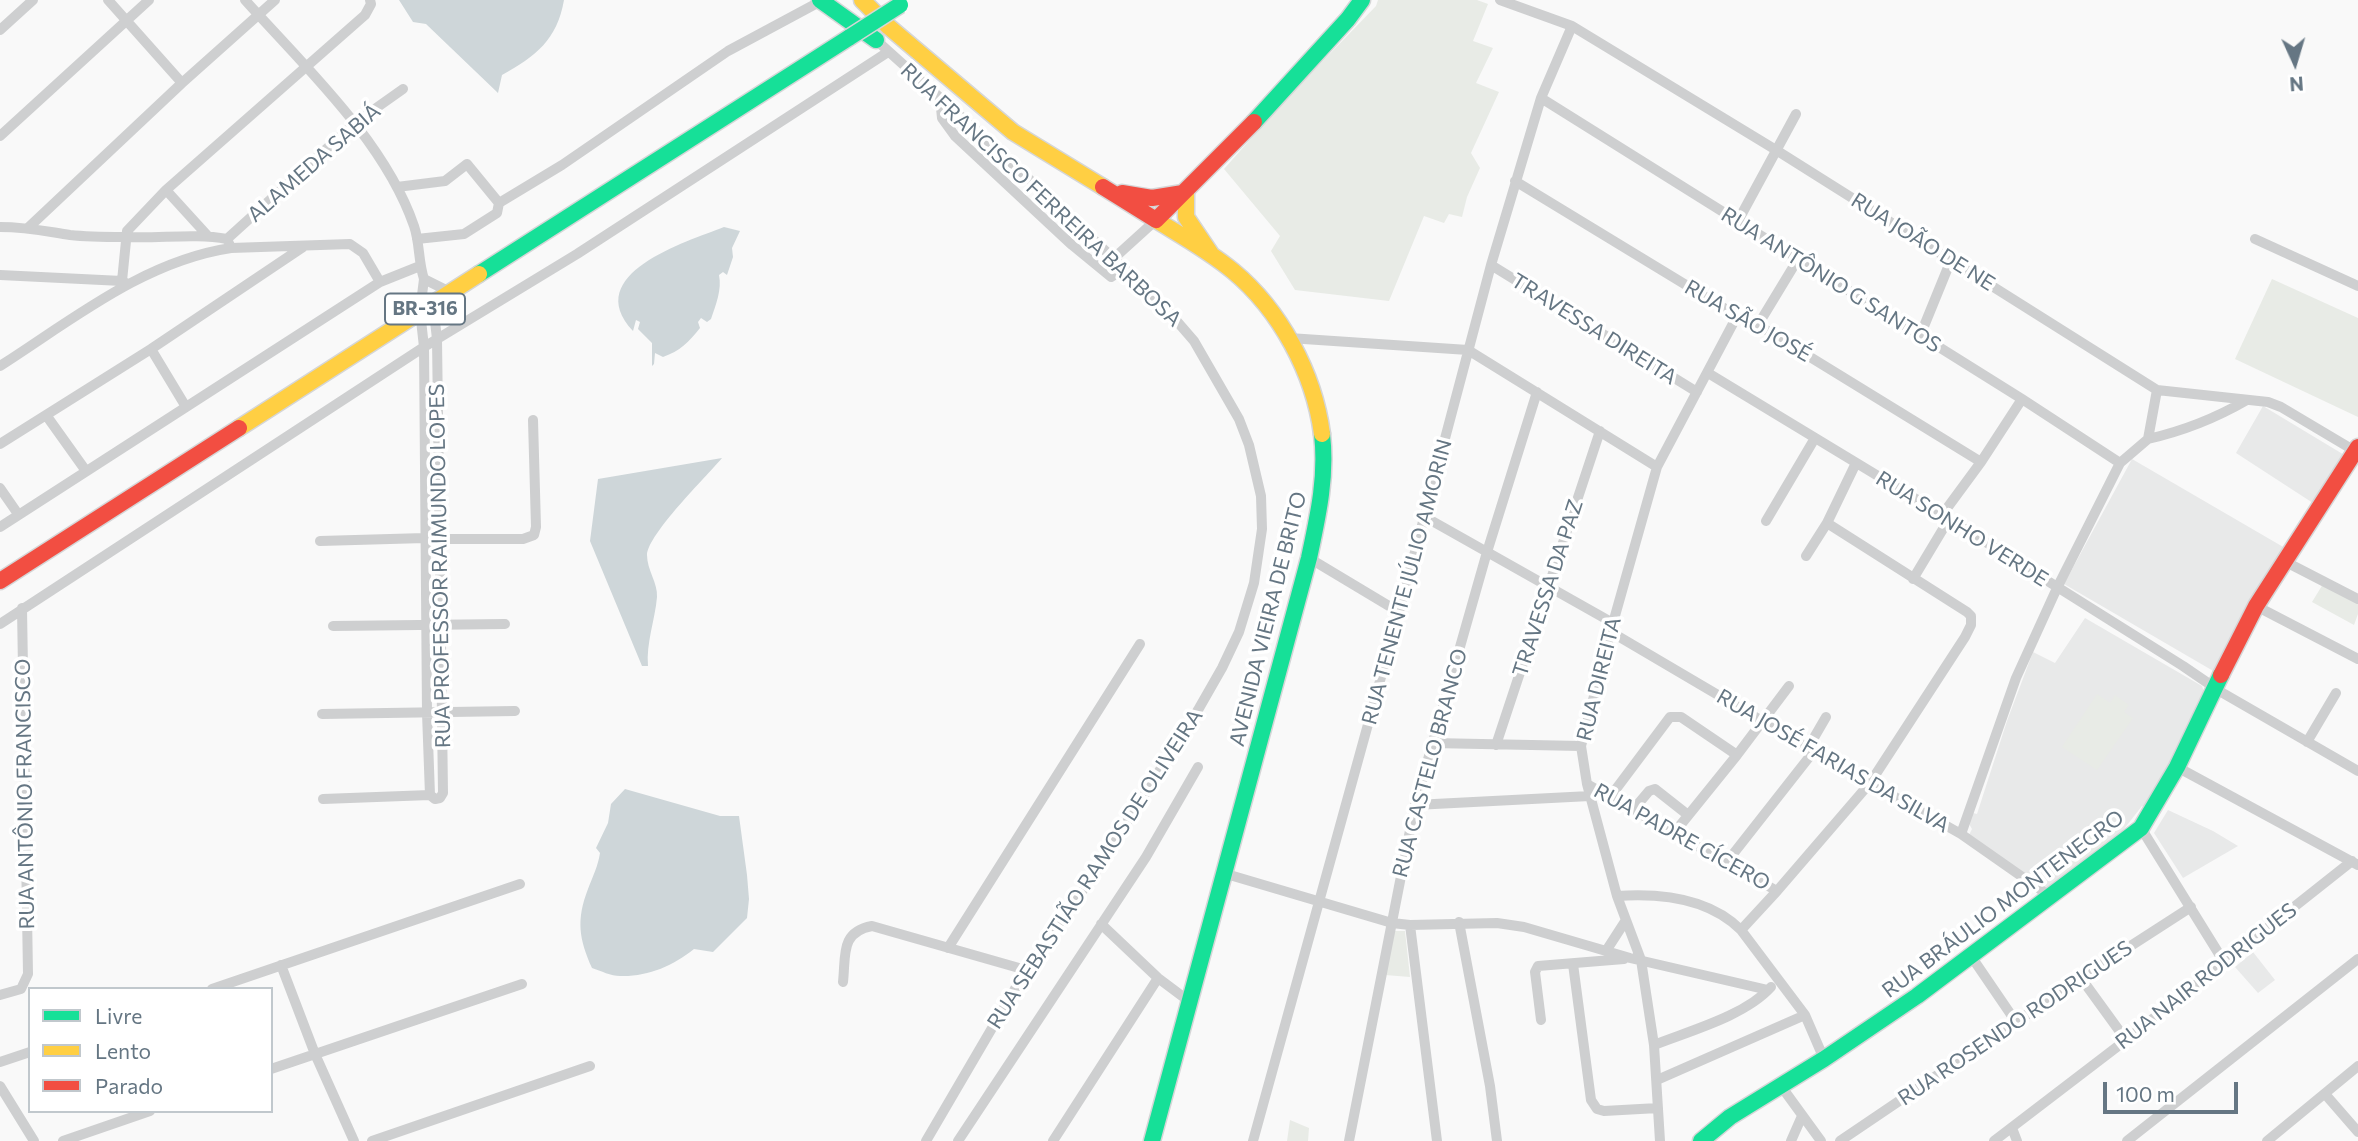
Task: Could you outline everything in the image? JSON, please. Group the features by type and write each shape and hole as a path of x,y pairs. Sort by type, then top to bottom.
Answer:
{"main road":[{"path":"820,0 876,40"},
{"path":"1156,220 1277,97 1362,0"},
{"name":"BR-316","path":"0,581 904,3"},
{"name":"AVENIDA VIEIRA DE BRITO","path":"866,4 1013,132 1211,254 1249,286 1289,338 1310,385 1318,414 1323,443 1323,493 1309,558 1223,873 1157,1139"},
{"path":"1102,188 1150,200 1161,200 1186,191"},
{"path":"1186,191 1186,217 1211,254"},
{"name":"RUA BRÁULIO MONTENEGRO","path":"1701,1141 1730,1117 1824,1059 1971,956 2141,828 2178,767 2256,606 2357,449"}],"street":[{"path":"0,30 33,0"},
{"path":"108,0 182,83"},
{"path":"0,136 149,0"},
{"path":"245,0 355,123 397,187 415,227 427,307"},
{"path":"29,227 275,0"},
{"path":"125,283 124,237 127,231 166,191 365,15 371,4 370,0"},
{"path":"417,239 471,231 497,213 499,203 562,165 728,51 820,0"},
{"name":"RUA JOÃO DE NE","path":"1500,0 1572,26 1776,150 2157,390 2268,402 2357,449"},
{"name":"RUA TENENTE JÚLIO AMORIN","path":"1253,1141 1515,181 1541,98 1572,26"},
{"name":"RUA FRANCISCO FERREIRA BARBOSA","path":"876,40 1162,304 1194,341 1218,379 1249,444 1261,496 1262,529 1254,583 1240,632"},
{"path":"0,624 424,347 565,261 888,52"},
{"name":"ALAMEDA SABIÁ","path":"229,244 355,123 403,89"},
{"path":"940,98 942,118 955,136 1072,245 1111,277 1123,269"},
{"name":"RUA ANTÔNIO G SANTOS","path":"1541,98 2120,463"},
{"path":"1738,221 1796,114"},
{"path":"397,187 445,181 467,164 499,203"},
{"name":"RUA SÃO JOSÉ","path":"1515,181 1737,316 1758,325 1981,463"},
{"path":"166,191 207,236"},
{"path":"1113,258 1156,220"},
{"path":"0,227 29,227 71,235 161,239 207,236 229,244 304,247 342,244 358,247 380,282"},
{"path":"2255,239 2358,286"},
{"path":"0,366 125,283 229,244"},
{"path":"0,444 304,247"},
{"path":"1758,325 1798,259"},
{"path":"1920,336 1951,260"},
{"name":"TRAVESSA DIREITA","path":"1491,265 1697,392"},
{"path":"0,527 380,282 420,267"},
{"path":"0,283 6,275 125,283"},
{"path":"424,278 450,292"},
{"name":"RUA PROFESSOR RAIMUNDO LOPES","path":"427,307 437,340 443,793 440,799 430,796 427,713 424,347 427,307"},
{"name":"RUA DIREITA","path":"1660,1141 1654,1045 1626,919 1587,784 1581,746 1657,467 1737,316"},
{"path":"1289,338 1468,350 1657,467"},
{"path":"150,349 186,407"},
{"name":"RUA SONHO VERDE","path":"1708,373 1945,517 2214,688 2358,771"},
{"path":"2148,439 2157,390"},
{"name":"RUA CASTELO BRANCO","path":"1349,1141 1415,805 1537,392"},
{"path":"1913,579 1945,517 2022,399"},
{"path":"1961,834 2016,678 2057,587 2120,463 2148,439 2200,423 2248,400"},
{"path":"46,415 86,471"},
{"path":"440,539 523,539 534,535 533,420"},
{"name":"TRAVESSA DA PAZ","path":"1496,745 1600,431"},
{"path":"1766,521 1815,438"},
{"path":"1806,556 1827,523 1856,463"},
{"path":"0,488 18,514"},
{"name":"RUA JOSÉ FARIAS DA SILVA","path":"1425,517 1549,587 1811,750 1961,834 2051,897"},
{"path":"1741,930 1870,783 1971,625 1971,616 1827,523"},
{"path":"320,541 425,538"},
{"path":"1309,558 1399,612"},
{"path":"2284,561 2358,599"},
{"path":"2256,606 2358,659"},
{"name":"RUA ANTÔNIO FRANCISCO","path":"0,995 21,989 27,979 22,608"},
{"path":"333,626 505,624"},
{"name":"RUA SEBASTIÃO RAMOS DE OLIVEIRA","path":"926,1141 1026,970 1092,877 1177,744 1240,632"},
{"path":"948,947 1140,644"},
{"path":"1674,833 1789,686"},
{"path":"2307,742 2336,693"},
{"path":"322,714 515,711"},
{"path":"1610,797 1670,717 1681,717 1737,755"},
{"path":"1726,863 1811,750 1826,718"},
{"path":"1432,743 1581,746"},
{"name":"RUA SEBASTIÃO RAMOS DE OLIVEIRA","path":"958,1141 1146,857 1198,767"},
{"path":"2178,767 2355,863"},
{"name":"RUA PADRE CÍCERO","path":"1587,784 1777,891"},
{"path":"1633,810 1649,791 1655,789 1688,816"},
{"path":"323,799 430,796"},
{"name":"RUA PADRE CÍCERO","path":"1415,805 1590,796"},
{"path":"2141,828 2224,962"},
{"name":"RUA NAIR RODRIGUES","path":"1994,1141 2355,863"},
{"path":"1223,873 1392,923 1497,923 1524,927 1636,959 1768,990"},
{"path":"218,987 520,884"},
{"path":"1618,896 1661,895 1707,907 1728,917 1741,930 1805,1015 1824,1059"},
{"name":"RUA ROSENDO RODRIGUES","path":"1840,1141 2191,907"},
{"path":"1606,951 1626,919"},
{"path":"1460,922 1490,1086 1497,1141"},
{"path":"1101,924 1158,978 1190,1002"},
{"path":"1410,925 1437,1141"},
{"path":"843,982 847,940 858,928 872,926 1026,970"},
{"path":"1971,956 2016,1022"},
{"path":"1541,1020 1535,970 1538,967 1636,959"},
{"path":"2127,1141 2358,959"},
{"path":"1573,964 1591,1100 1597,1109 1604,1111 1658,1108"},
{"path":"281,965 315,1054 354,1141"},
{"path":"1053,1141 1158,978"},
{"path":"2081,978 2126,1040"},
{"path":"1654,1045 1726,1016 1768,990 1777,979"},
{"path":"273,1068 522,984"},
{"path":"1657,1080 1805,1015"},
{"path":"0,1062 28,1053"},
{"path":"372,1141 590,1066"},
{"path":"2267,1141 2358,1066"},
{"path":"1781,1086 1821,1141"},
{"path":"2,1093 34,1141"},
{"path":"2325,1094 2358,1132"},
{"path":"63,1141 144,1113"},
{"path":"1791,1141 1802,1116"},
{"path":"2012,1128 2017,1141"}],"shaded area":[{"path":"399,0 564,0 561,14 550,36 535,53 502,75 498,93 426,24 413,22"},
{"path":"1378,0 1477,0 1488,4 1473,41 1493,48 1476,83 1499,92 1471,153 1480,168 1467,197 1462,217 1449,214 1444,223 1424,216 1389,301 1295,290 1271,251 1280,236 1224,169 1285,100 1376,6"},
{"path":"724,227 740,231 732,248 733,257 727,275 723,272 719,275 719,292 711,319 707,322 701,318 698,322 700,328 688,342 674,352 663,357 655,353 652,366 652,343 638,329 640,322 636,320 633,331 620,311 620,293 628,277 644,263 665,251"},
{"path":"2272,279 2358,318 2358,417 2235,359"},
{"path":"2263,406 2346,456 2316,505 2236,453"},
{"path":"722,458 667,520 650,546 647,561 657,597 648,649 648,666 642,666 590,541 598,479"},
{"path":"2132,459 2285,548 2215,672 2064,584"},
{"path":"2323,584 2358,600 2358,614 2354,625 2312,602"},
{"path":"2085,618 2202,686 2204,692 2178,756 2147,808 2142,806 2113,843 2050,895 1968,837 1972,829 1968,822 1973,813 1977,814 2033,652 2055,663"},
{"path":"2097,694 2110,703 2115,695 2129,705 2124,712 2133,718 2097,770 2062,747"},
{"path":"625,789 720,816 739,816 749,899 747,918 713,952 694,949 659,969 640,975 620,976 592,968 584,948 581,920 584,900 599,858 600,853 596,848 608,823 611,804"},
{"path":"2168,810 2238,846 2183,878 2154,833"},
{"path":"2089,827 2113,843 2070,877 2056,869"},
{"path":"1394,931 1405,931 1410,977 1385,975"},
{"path":"2253,952 2275,980 2258,993 2235,967"},
{"path":"1290,1120 1309,1128 1308,1141 1287,1141"}],"traffic: fast":[{"path":"820,0 876,40"},
{"path":"1254,122 1348,19 1362,0"},
{"path":"850,37 900,5"},
{"path":"479,274 850,37"},
{"path":"1152,1141 1309,558 1322,481 1322,434"},
{"path":"1701,1141 1730,1117 1824,1059 1917,996 2141,828 2177,767 2221,675"}],"traffic: slow":[{"path":"862,0 889,27 1013,132 1103,187"},
{"path":"1186,191 1186,217 1211,254"},
{"path":"1156,220 1224,264 1266,304 1303,366 1318,411 1322,434"},
{"path":"239,428 479,274"}],"traffic: jam":[{"path":"1103,187 1156,220 1254,122"},
{"path":"1122,193 1152,198 1183,193"},
{"path":"0,581 239,428"},
{"path":"2221,675 2256,606 2358,447"}]}
